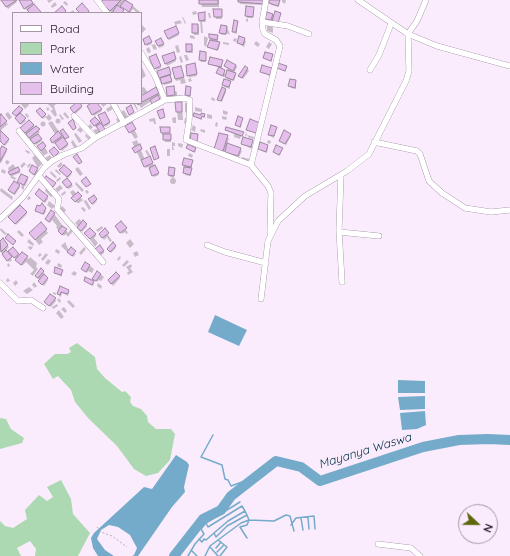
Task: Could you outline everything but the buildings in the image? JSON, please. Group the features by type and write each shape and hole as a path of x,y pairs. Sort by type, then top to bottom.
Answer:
{"street":[{"path":"97,0 106,12"},
{"path":"251,165 280,46 276,40 263,33 262,22 266,0"},
{"path":"358,0 391,24 408,34 437,46 510,66"},
{"path":"270,235 278,221 305,196 342,175 366,157 406,81 409,71 408,34 419,16 426,0"},
{"path":"262,22 288,26 309,34"},
{"path":"370,70 379,55 391,24"},
{"path":"142,56 155,76 165,100"},
{"path":"0,219 23,197 47,165 63,155 82,148 95,138 165,100 184,98 190,100 186,140 251,165 268,186 271,193 270,235 261,299"},
{"path":"114,104 124,123"},
{"path":"74,116 95,138"},
{"path":"19,131 47,165"},
{"path":"374,142 419,152 429,181 442,193 465,208 492,212 510,210"},
{"path":"342,175 340,232 342,282"},
{"path":"38,176 59,199 57,209 103,262"},
{"path":"340,232 379,236"},
{"path":"207,245 225,252 266,263"},
{"path":"0,283 18,301 31,300 43,308"},
{"path":"378,544 411,548 420,556"}],"path":[{"path":"97,527 101,532 112,536 127,547"}],"green space":[{"path":"77,343 95,357 97,369 105,378 122,392 125,391 131,397 130,402 133,406 141,409 147,416 148,422 156,429 171,429 175,434 170,460 158,473 146,476 134,469 117,446 89,419 75,402 71,390 58,376 53,379 44,364 55,354 67,354 71,352 69,348"},
{"path":"0,418 6,419 11,429 24,438 22,443 0,449"},
{"path":"61,480 71,499 73,514 90,533 78,556 35,556 36,549 30,541 17,548 21,556 0,556 0,521 5,526 13,528 27,519 25,510 39,495 47,501 53,497 47,487"}],"water":[{"path":"215,315 247,330 239,346 208,332"},
{"path":"398,380 425,381 425,393 398,393"},
{"path":"425,396 425,409 400,410 398,397"},
{"path":"425,411 426,425 417,429 402,430 400,413"},
{"path":"176,455 189,465 184,487 185,492 172,507 138,556 132,556 137,548 130,535 118,527 109,525 101,530 97,539 105,550 114,556 98,556 93,548 91,538 94,533 144,487 152,489"}],"waterway":[{"path":"213,435 201,457 222,465 225,479 228,480 231,486 242,482 247,482"},
{"name":"Mayanya Waswa","path":"174,556 203,519 221,510 231,496 276,461 301,467 320,481 423,447 459,440 510,440"},
{"name":"Mayanya Waswa","path":"206,523 240,502"},
{"path":"188,556 195,544 204,534 201,529 206,523 208,527 242,506 245,511"},
{"path":"214,533 228,521 245,511 247,515"},
{"path":"199,539 202,542 214,533 216,537 227,526 247,515 249,520 247,525 240,527 247,538"},
{"path":"205,556 210,546 241,523 249,520 274,521 286,515 290,516 294,531"},
{"path":"291,525 296,518 314,516 315,529"},
{"path":"308,517 309,529"},
{"path":"301,518 303,530"},
{"path":"218,540 227,547 220,556"},
{"path":"216,548 221,542"},
{"path":"217,552 224,545"},
{"path":"210,547 218,556"},
{"path":"191,550 197,556"}]}
